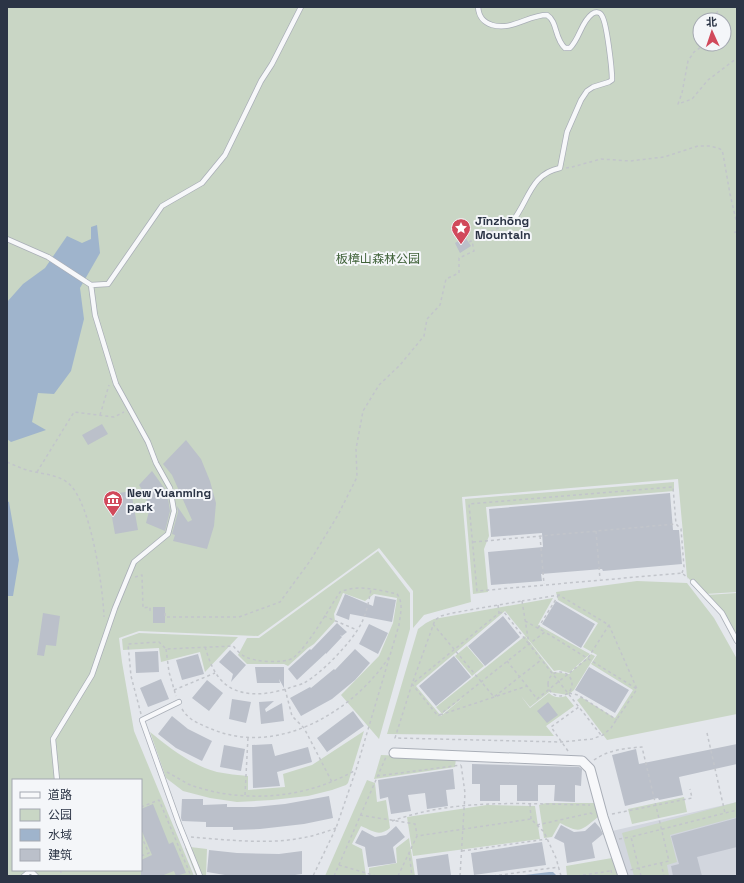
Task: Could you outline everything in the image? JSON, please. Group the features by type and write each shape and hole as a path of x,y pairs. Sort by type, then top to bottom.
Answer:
{"street":[{"path":"394,754 582,761 590,769 600,805 599,818 611,841 622,874"}],"lane":[{"path":"7,239 48,257 91,285 108,284 162,206 202,183 225,155 261,81 272,64 301,7"},
{"path":"478,7 480,17 487,23 497,26 506,27 516,25 535,16 547,15 551,18 560,44 565,48 570,48 575,43 584,22 594,12 599,12 602,15 606,34 612,80 593,87 587,91 581,100 567,132 560,168 552,170 536,182 519,213 512,222"},
{"path":"57,779 53,739 92,675 115,608 134,562 168,534 174,511 170,488 156,463 148,442 116,384 95,316 91,285"},
{"path":"693,582 722,613 737,641"},
{"path":"179,702 142,720 158,767 200,876"}],"path":[{"path":"694,52 688,60 682,93 678,104 692,99 708,80 737,58"},
{"path":"560,168 572,167 601,159 630,161 664,157 698,146 718,148 722,150 737,224"},
{"path":"469,242 512,222"},
{"path":"736,232 737,237"},
{"path":"165,613 165,618 239,617 280,602 310,560 338,515 357,477 356,449 363,411 379,385 400,365 424,336 427,318 440,305 446,279 460,273 459,258 474,251 472,241"},
{"path":"100,415 113,372"},
{"path":"37,472 74,412 114,417 130,409"},
{"path":"7,462 55,476 68,483 77,494 85,512 92,536 105,623"},
{"path":"682,573 684,567 681,529 676,524 673,487 469,504 478,591 682,573 693,582"},
{"path":"473,542 676,524"},
{"path":"596,531 600,580"},
{"path":"540,536 544,585"},
{"path":"126,581 142,575 143,608 150,608 150,613"},
{"path":"166,649 233,646 244,656 256,661 273,662 291,659 304,646 340,592 347,589 364,588 397,594 401,599 399,625 356,770 336,828 313,876"},
{"path":"205,647 212,668 221,681 237,690 257,694 285,689 303,683 317,673 350,641 362,622 371,589"},
{"path":"538,628 559,595"},
{"path":"559,595 609,625 637,689 611,728 601,736 592,739 561,742 395,738 433,624 435,620 441,616 452,613 559,595"},
{"path":"522,601 529,644"},
{"path":"498,605 499,613"},
{"path":"412,684 499,613 504,612 601,736"},
{"path":"324,616 357,630"},
{"path":"526,621 637,689"},
{"path":"433,624 494,697"},
{"path":"506,661 538,699 588,658 609,625"},
{"path":"438,716 544,632"},
{"path":"142,720 131,676 128,644 159,642 166,649 169,672 174,690 185,714 199,724 220,733 248,737 291,733 320,721 342,707 380,670 390,654"},
{"path":"494,697 542,660"},
{"path":"549,690 548,680 553,674 561,672 568,675 571,682 568,693"},
{"path":"174,690 216,673"},
{"path":"412,684 438,716"},
{"path":"438,716 527,686"},
{"path":"285,689 292,716 304,728 332,782"},
{"path":"549,690 561,696 568,693 578,695 617,720"},
{"path":"575,760 551,727 579,707"},
{"path":"707,733 725,813"},
{"path":"245,796 248,737"},
{"path":"592,762 609,752 632,747 642,747 669,861 639,868 622,874"},
{"path":"334,876 387,754 394,754"},
{"path":"460,756 465,793 460,876"},
{"path":"378,776 461,766"},
{"path":"158,767 189,784 209,791 245,796 287,794 312,789 332,782 356,770"},
{"path":"537,825 592,813 599,818 692,798 690,789"},
{"path":"142,807 159,800 191,876"},
{"path":"392,821 414,813 481,803 600,805"},
{"path":"530,804 531,819 544,832 559,867 561,876"},
{"path":"611,841 737,810"},
{"path":"360,816 415,824 417,836 398,876"},
{"path":"417,836 531,819"},
{"path":"184,836 240,841 277,841 314,836 336,828"},
{"path":"631,836 641,876"},
{"path":"142,838 149,853 142,856"},
{"path":"462,851 547,839"},
{"path":"409,852 412,876"},
{"path":"661,863 664,876"},
{"path":"610,864 612,876"},
{"path":"339,865 376,876"},
{"path":"493,876 559,867"},
{"path":"577,876 611,870"}],"shaded area":[{"path":"737,802 737,876 623,876 608,832"}],"green space":[{"name":"板樟山森林公园","path":"7,7 737,7 737,592 705,594 687,577 678,479 462,497 471,602 424,615 413,628 413,591 379,548 258,636 139,631 119,638 134,731 194,876 7,876"},
{"path":"674,482 674,491 486,507 489,536 484,549 488,592 473,594 465,499"},
{"path":"378,551 410,593 410,629 379,739 341,695 379,656 393,623 397,598 374,594 365,601 343,593 334,614 335,621 314,644 288,666 284,664 247,664 238,655 247,638 259,638"},
{"path":"637,581 687,583 714,618 737,659 737,714 607,740 577,700 581,697 615,718 633,690 591,664 597,655 583,647 598,623 558,600 556,592"},
{"path":"737,593 737,639 707,595"},
{"path":"553,598 538,625 590,654 569,673 559,670 554,671 505,611 416,686 441,716 465,696 442,714 436,707 525,636 553,672 569,674 591,654 595,656 574,690 568,695 549,692 530,707 521,696 530,708 549,693 557,697 566,696 574,706 546,726 554,736 387,734 418,629 434,619"},
{"path":"139,633 238,637 205,672 200,652 161,662 159,648 123,650 122,639"},
{"path":"467,646 484,666 472,676 455,656"},
{"path":"364,731 348,783 346,785 308,796 237,802 210,798 183,791 166,778 150,732 173,750 198,765 217,772 248,776 248,790 285,787 283,774 312,765"},
{"path":"381,755 456,758 455,767 374,779"},
{"path":"367,780 375,783 377,802 386,800 390,828 379,833 361,826 352,844 362,849 366,876 325,876"},
{"path":"684,797 687,812 632,824 628,809"},
{"path":"737,802 737,817 670,835 677,862 667,865 669,876 634,876 622,833"},
{"path":"546,803 596,803 598,817 584,828 577,830 560,823 552,837 544,838 539,805"},
{"path":"487,805 535,806 540,839 413,856 407,817"},
{"path":"409,838 415,876 369,876 369,868 397,863 396,848"},
{"path":"190,847 207,849 206,876 196,876 185,848"},
{"path":"612,858 618,874 616,876 567,876 566,866"}],"water":[{"path":"97,225 100,253 80,288 84,319 71,371 54,394 38,393 32,422 46,430 11,442 7,439 7,302 23,284 45,268 67,236 82,243 91,239 91,227"},
{"path":"7,501 9,502 19,560 13,596 7,596"},
{"path":"553,872 557,876 517,876"}],"building":[{"path":"465,237 471,246 460,253 455,243"},
{"path":"102,424 108,434 88,445 82,435"},
{"path":"186,440 201,459 210,481 216,503 214,526 207,549 173,541 175,535 172,534 178,512 177,506 188,522 192,520 172,475 163,464"},
{"path":"152,471 167,492 170,511 165,531 146,523 149,511 146,496 139,485"},
{"path":"131,491 138,530 115,534 108,495"},
{"path":"670,493 673,530 679,530 682,564 603,571 602,569 541,574 542,581 491,585 488,552 543,547 542,533 491,537 489,509"},
{"path":"345,594 373,606 375,596 396,600 392,622 350,614 349,620 336,615"},
{"path":"556,601 595,624 581,648 542,624"},
{"path":"153,607 165,607 165,623 153,623"},
{"path":"43,613 60,616 56,646 46,645 44,656 37,655"},
{"path":"503,616 520,637 485,666 468,646"},
{"path":"337,623 347,632 342,636 340,635 342,637 326,654 297,680 288,669 310,649 311,650"},
{"path":"369,624 388,633 378,654 359,644"},
{"path":"355,649 370,663 355,680 332,699 301,716 290,698 310,687 311,688 334,669 335,670"},
{"path":"230,650 246,665 231,682 233,674 219,662"},
{"path":"158,651 159,672 136,673 135,652"},
{"path":"198,654 204,674 182,680 176,660"},
{"path":"454,656 471,677 436,706 419,686"},
{"path":"255,667 284,667 284,688 279,679 280,683 257,683"},
{"path":"589,667 629,690 615,713 575,690"},
{"path":"161,679 169,699 148,707 140,688"},
{"path":"207,680 223,693 209,711 192,698"},
{"path":"232,699 251,702 246,723 229,719"},
{"path":"274,701 265,709 266,712 282,703 284,721 261,724 259,702"},
{"path":"548,702 558,715 547,723 537,711"},
{"path":"353,711 364,726 327,752 317,738"},
{"path":"172,716 188,729 212,741 202,761 176,748 158,734"},
{"path":"272,744 275,756 308,747 312,762 277,772 280,786 253,788 252,745"},
{"path":"737,744 737,764 679,777 683,795 659,800 658,798 625,806 612,755 636,749 639,764"},
{"path":"224,745 245,749 241,771 220,767"},
{"path":"472,764 579,767 582,769 581,786 575,785 575,802 554,801 555,785 538,785 538,801 517,801 517,785 500,785 500,801 480,801 480,784 472,784"},
{"path":"453,769 455,789 446,790 448,806 427,809 425,793 408,795 411,811 391,814 388,797 380,799 378,780"},
{"path":"329,796 333,818 304,824 260,829 233,830 233,827 206,827 206,822 182,821 181,818 182,799 203,799 203,805 227,804 227,807 254,807 285,804"},
{"path":"153,804 169,844 173,842 186,873 176,876 174,871 161,876 141,876 142,860 152,855 142,831 142,809"},
{"path":"737,818 737,847 697,857 702,876 673,876 671,866 679,864 671,836"},
{"path":"595,822 603,834 592,843 595,858 567,863 564,843 554,838 561,825 574,832 585,831"},
{"path":"396,826 405,837 393,847 396,863 368,867 365,847 355,843 362,830 375,837 386,835"},
{"path":"542,842 546,865 474,875 471,853"},
{"path":"209,850 237,853 279,854 302,851 302,874 288,876 231,876 207,872"},
{"path":"448,854 451,875 418,876 416,859"}],"place":[{"name":"Jīnzhōng Mountain","path":"461,245"},
{"name":"New Yuanming park","path":"113,517"}]}
